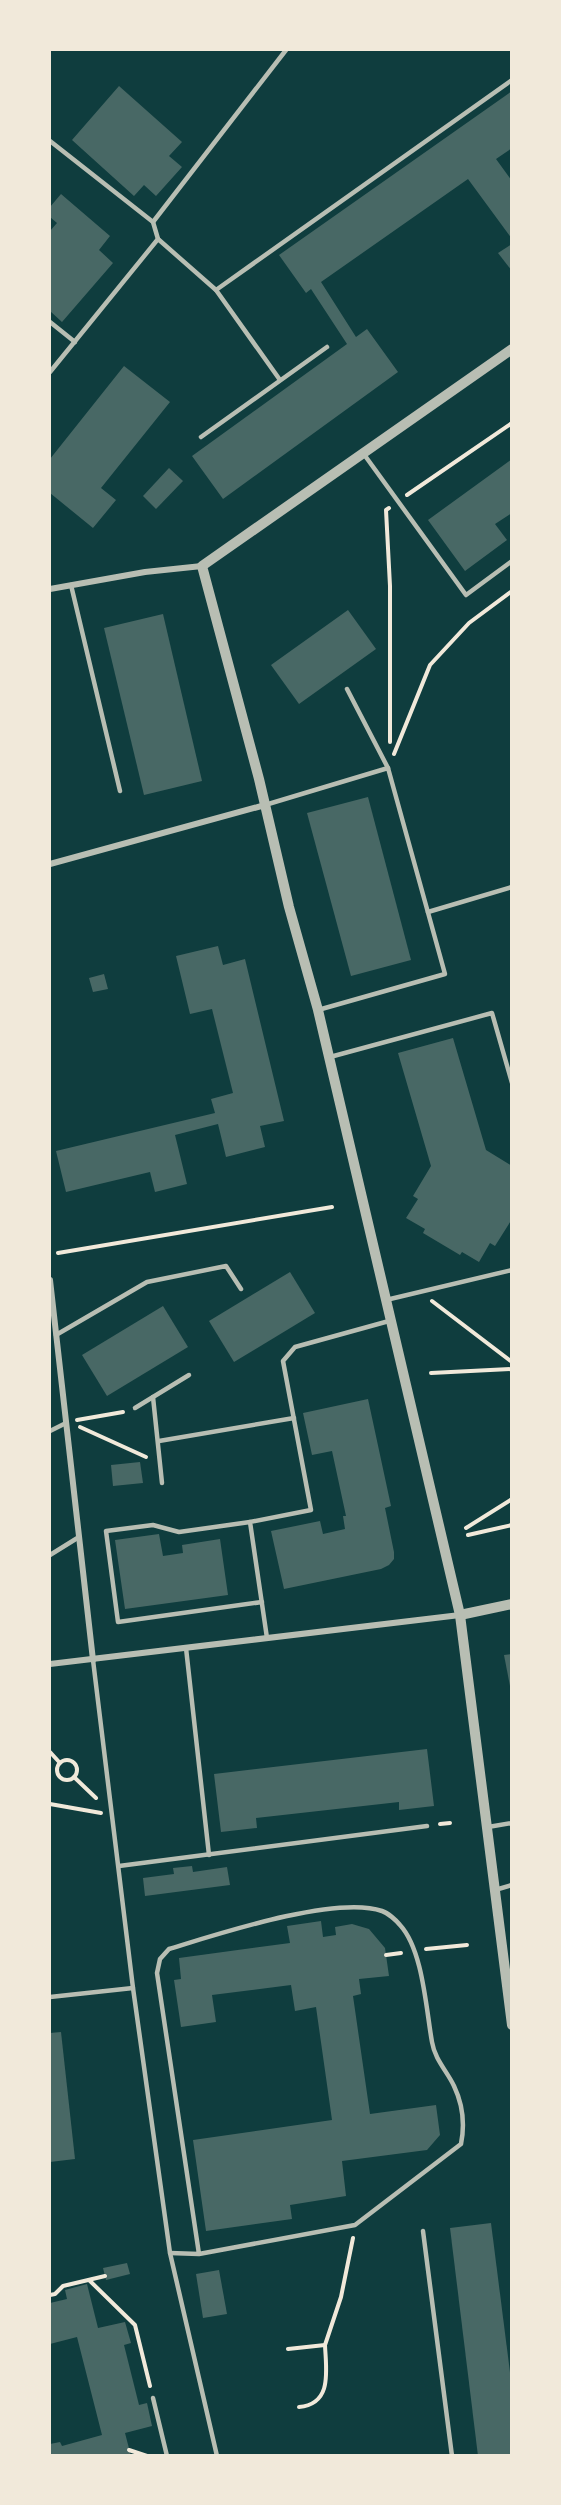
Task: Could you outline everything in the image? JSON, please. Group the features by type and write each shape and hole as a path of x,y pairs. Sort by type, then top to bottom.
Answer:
{"street":[{"path":"50,589 145,572 202,566 512,349"},
{"path":"202,566 265,805 289,907 330,1057 460,1615 512,2025"},
{"path":"50,864 265,805"},
{"path":"50,1280 51,1310 56,1335 93,1660"},
{"path":"50,1664 460,1615 512,1604"}],"lane":[{"path":"153,222 286,50"},
{"path":"216,290 512,80"},
{"path":"50,141 153,222 158,239 216,290 280,380"},
{"path":"50,372 158,239"},
{"path":"50,322 75,342"},
{"path":"201,437 327,347"},
{"path":"363,453 466,595 512,561"},
{"path":"71,585 120,791"},
{"path":"318,1010 445,974 388,768 347,689"},
{"path":"265,805 388,768"},
{"path":"428,912 512,887"},
{"path":"330,1057 492,1013 512,1083"},
{"path":"56,1335 147,1282 226,1266 241,1288"},
{"path":"386,1300 512,1270"},
{"path":"262,1602 118,1622 106,1531 153,1525 179,1532 250,1522 311,1510 283,1360 295,1347 391,1320"},
{"path":"135,1408 189,1375"},
{"path":"153,1397 162,1483"},
{"path":"159,1441 294,1418"},
{"path":"50,1431 66,1423"},
{"path":"250,1522 267,1638"},
{"path":"50,1555 79,1537"},
{"path":"186,1648 209,1855"},
{"path":"93,1660 133,1988 170,2253 217,2456"},
{"path":"486,1828 512,1823"},
{"path":"119,1866 427,1826"},
{"path":"495,1890 512,1885"},
{"path":"170,2253 199,2253 356,2225 461,2144 465,2128 462,2110 454,2086 434,2052 415,1950 401,1925 383,1911 343,1907 306,1912 169,1949 160,1959 157,1973 199,2253"},
{"path":"50,1997 133,1988"},
{"path":"423,2231 452,2456"},
{"path":"153,2398 167,2456"}],"path":[{"path":"512,423 386,510 390,586 390,764 430,665 468,623 512,591"},
{"path":"58,1253 332,1207"},
{"path":"420,1292 512,1362"},
{"path":"431,1373 512,1369"},
{"path":"77,1420 116,1415 135,1408"},
{"path":"77,1426 161,1464"},
{"path":"466,1528 512,1499"},
{"path":"468,1535 512,1525"},
{"path":"50,1752 60,1763"},
{"path":"70,1760 74,1763 77,1772 74,1777 70,1779 60,1777 58,1767 60,1763 70,1760"},
{"path":"74,1777 113,1815"},
{"path":"50,1804 113,1815"},
{"path":"436,1825 450,1823"},
{"path":"424,1950 467,1945"},
{"path":"299,2407 316,2402 323,2395 326,2387 325,2345 341,2297 356,2225"},
{"path":"50,2295 55,2294 63,2286 105,2276"},
{"path":"89,2280 135,2325 153,2398"},
{"path":"288,2349 325,2345"},
{"path":"129,2450 147,2456"}],"building":[{"path":"119,86 182,142 169,156 182,167 156,196 144,185 134,196 72,140"},
{"path":"512,91 512,148 496,159 512,181 512,239 468,179 321,282 356,337 367,329 398,372 223,499 192,456 347,344 311,289 306,293 279,255"},
{"path":"61,194 110,236 99,250 113,263 62,322 50,311 50,231 57,223 50,217 50,207"},
{"path":"512,244 512,271 498,253"},
{"path":"124,366 170,402 101,488 116,500 93,528 50,493 50,459"},
{"path":"512,459 512,513 495,524 507,540 465,571 428,520"},
{"path":"169,468 183,481 156,509 143,496"},
{"path":"348,610 376,649 299,704 271,665"},
{"path":"163,614 202,781 144,795 104,628"},
{"path":"368,797 411,960 351,976 307,813"},
{"path":"218,946 223,965 245,959 284,1121 260,1126 265,1147 226,1157 218,1124 175,1135 187,1184 155,1192 150,1172 66,1192 56,1151 215,1113 211,1099 233,1093 212,1009 190,1014 176,956"},
{"path":"104,974 108,989 93,992 89,978"},
{"path":"453,1038 486,1150 512,1166 512,1219 495,1246 490,1243 479,1262 462,1252 460,1255 423,1233 425,1229 406,1218 418,1199 413,1196 431,1166 398,1053"},
{"path":"290,1272 315,1313 234,1362 209,1321"},
{"path":"163,1306 188,1347 107,1396 82,1355"},
{"path":"368,1399 391,1506 385,1508 394,1559 381,1569 284,1589 271,1531 320,1521 323,1534 345,1529 343,1516 346,1516 332,1451 312,1455 303,1413"},
{"path":"140,1462 143,1483 113,1486 111,1465"},
{"path":"159,1534 163,1556 183,1553 182,1545 220,1539 228,1595 125,1609 115,1540"},
{"path":"512,1654 512,1686 510,1686 504,1655"},
{"path":"427,1749 434,1806 399,1810 399,1802 256,1818 257,1828 221,1832 214,1774"},
{"path":"192,1866 193,1872 227,1867 230,1885 145,1896 143,1878 174,1874 173,1868"},
{"path":"321,1921 323,1937 336,1935 335,1927 352,1924 369,1929 385,1948 389,1976 359,1979 361,1994 353,1996 370,2114 436,2105 440,2135 427,2150 342,2161 346,2196 290,2205 292,2219 206,2231 193,2140 332,2120 316,2007 295,2011 291,1985 212,1995 216,2022 181,2027 174,1980 181,1979 179,1958 290,1943 287,1926"},
{"path":"61,2032 75,2159 50,2162 50,2033"},
{"path":"491,2223 512,2388 512,2456 478,2456 450,2228"},
{"path":"127,2263 130,2274 106,2280 103,2268"},
{"path":"219,2270 227,2314 203,2318 196,2274"},
{"path":"87,2284 98,2328 125,2322 131,2343 124,2345 139,2405 147,2403 152,2426 125,2433 131,2456 50,2456 50,2444 60,2442 62,2446 102,2435 77,2337 50,2344 50,2303 67,2299 65,2290"}]}
